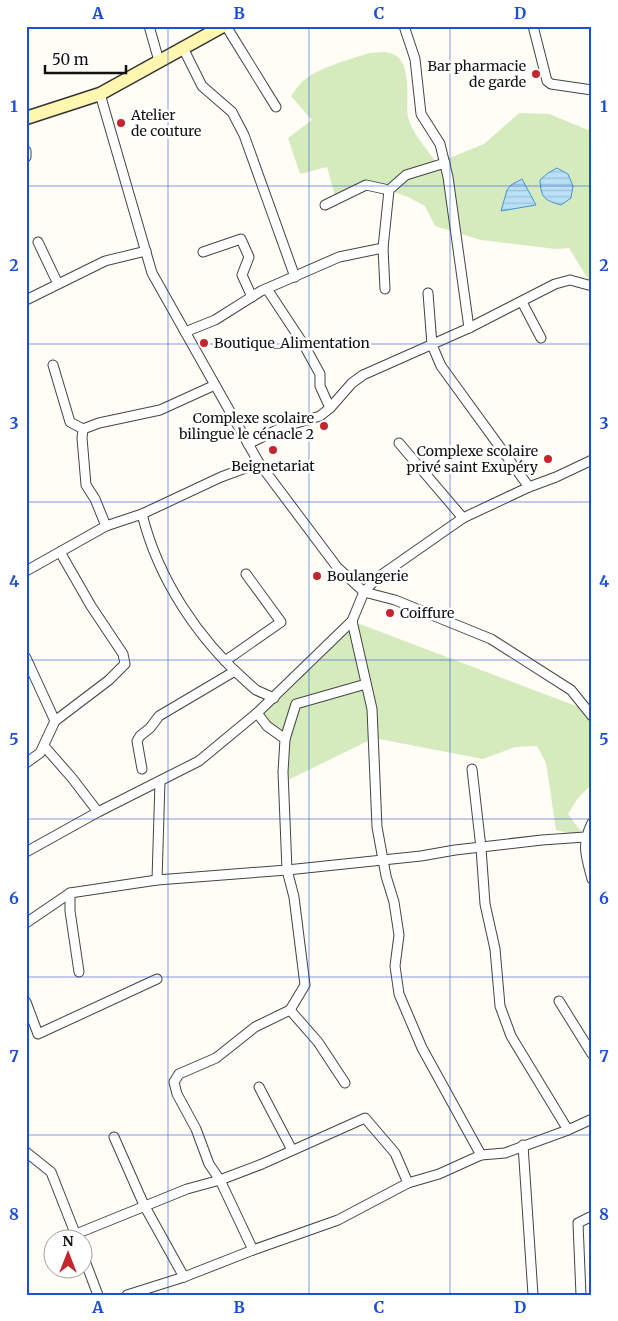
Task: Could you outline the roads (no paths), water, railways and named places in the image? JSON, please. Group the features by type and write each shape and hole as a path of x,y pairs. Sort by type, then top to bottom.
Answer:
{"street":[{"path":"149,26 160,61"},
{"path":"26,118 100,94 224,26 276,107"},
{"path":"404,26 415,58 421,114 440,144 445,163 469,328"},
{"path":"533,26 547,81 551,84 592,90"},
{"path":"183,48 202,86 232,112 244,134 295,277"},
{"path":"100,94 152,273 259,463 337,567 364,592 395,600 491,639 571,690 592,716"},
{"path":"26,151 26,156"},
{"path":"385,289 383,248 389,190 406,175 445,163"},
{"path":"325,205 366,185 389,190"},
{"path":"203,252 241,239 249,257 242,275 252,297"},
{"path":"38,242 58,284"},
{"path":"185,332 215,320 267,289 339,256 383,248"},
{"path":"26,300 105,261 146,252"},
{"path":"248,444 283,427 320,416 330,408 352,383 363,375 469,328 556,284 570,280 592,286"},
{"path":"267,289 304,345 320,374 320,386 330,408"},
{"path":"428,293 432,345 441,366 529,487"},
{"path":"522,302 541,338"},
{"path":"52,365 70,422 83,429"},
{"path":"83,429 99,422 160,410 215,385"},
{"path":"83,429 86,486 95,499 106,526"},
{"path":"399,443 463,518"},
{"path":"26,852 98,812 199,761 274,698 352,621 364,592 377,578 463,518 592,460"},
{"path":"26,571 106,526 142,514 221,477 259,463"},
{"path":"142,514 153,547 173,591 200,633 234,671 256,690 274,698"},
{"path":"26,763 37,756 44,746 54,721 124,667 126,662 123,654 91,606 60,552"},
{"path":"225,661 281,622 246,574"},
{"path":"352,621 372,709 377,827 386,876 394,902 399,938 395,966 399,994 422,1048 481,1155"},
{"path":"26,658 54,721"},
{"path":"142,769 137,741 140,736 150,728 159,716 234,671"},
{"path":"253,1250 220,1180 209,1164 196,1129 177,1094 174,1087 175,1078 178,1074 216,1058 255,1027 290,1010 305,985 294,897 287,870 283,772 284,739 296,704 366,684"},
{"path":"257,713 267,726 284,739"},
{"path":"44,746 98,812"},
{"path":"472,770 485,904 495,949 500,1006 511,1036 522,1057 568,1130"},
{"path":"157,880 160,780"},
{"path":"592,823 585,837 585,856 592,879"},
{"path":"26,923 70,892 157,880 287,870 585,837"},
{"path":"70,892 70,911 79,972"},
{"path":"26,1002 38,1034 157,979"},
{"path":"559,1001 592,1054"},
{"path":"290,1010 318,1042 344,1083"},
{"path":"259,1087 292,1150"},
{"path":"92,1230 144,1205 262,1164 365,1118 395,1153 408,1182"},
{"path":"127,1295 184,1277 338,1220 408,1182 439,1174 481,1155 505,1153 568,1130 592,1119"},
{"path":"114,1137 144,1205 184,1277"},
{"path":"523,1145 533,1295"},
{"path":"26,1152 51,1172 74,1228"},
{"path":"581,1295 578,1223 592,1216"},
{"path":"92,1278 98,1295"}],"water":[{"path":"557,168 568,174 573,186 571,198 561,205 547,200 540,186 540,180"},
{"path":"522,179 536,205 501,211 507,190 511,185"}],"place":[{"name":"Bar pharmacie de garde","path":"536,74"},
{"name":"Atelier de couture","path":"121,123"},
{"name":"Boutique_Alimentation","path":"204,343"},
{"name":"Complexe scolaire bilingue le cénacle 2","path":"324,426"},
{"name":"Beignetariat","path":"273,450"},
{"name":"Complexe scolaire privé saint Exupéry","path":"548,459"},
{"name":"Boulangerie","path":"317,576"},
{"name":"Coiffure","path":"390,613"}]}
